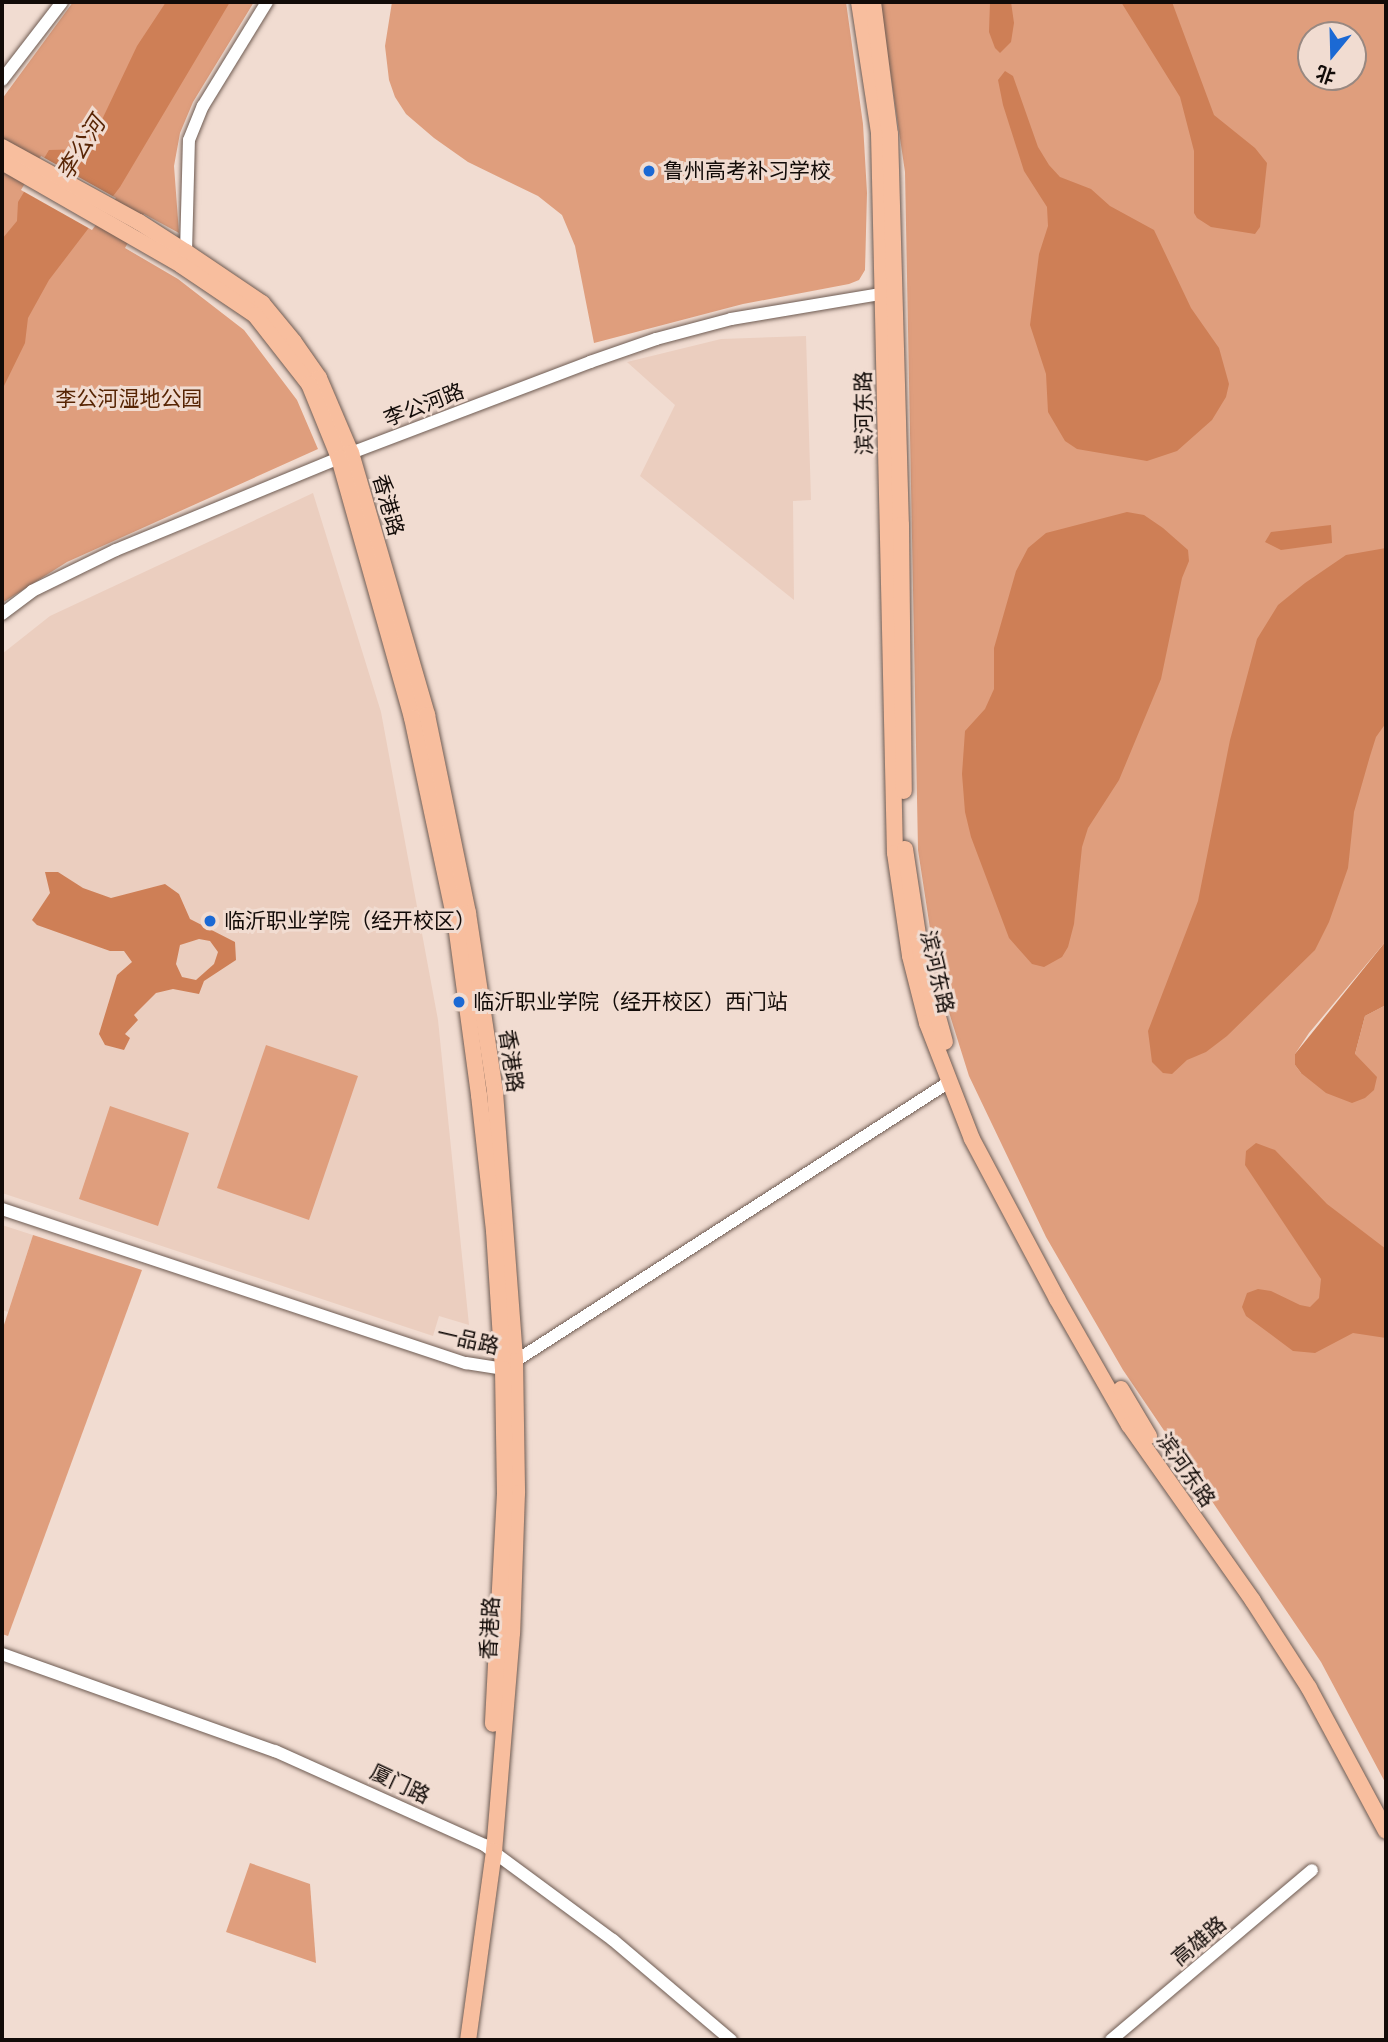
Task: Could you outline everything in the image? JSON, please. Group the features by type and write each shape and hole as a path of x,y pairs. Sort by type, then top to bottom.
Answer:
{"main road":[{"name":"滨河东路","path":"859,2 879,133 895,853 910,956 927,1023 972,1139 1013,1220 1123,1413 1253,1601 1309,1688 1386,1831"},
{"name":"滨河东路","path":"873,2 890,134 901,525 905,851 921,955 939,1025 982,1136 1065,1293 1148,1435 1317,1681 1386,1810"},
{"name":"香港路","path":"5,156 135,229 186,252 262,303 294,342 319,378 345,455 412,718 452,905 479,1095 509,1365 489,1848 468,2040"},
{"name":"香港路","path":"135,229 255,316 309,384 345,455"},
{"name":"香港路","path":"457,2040 489,1848"}],"street":[{"path":"2,80 62,2"},
{"path":"186,252 189,140 203,106 267,2"},
{"name":"李公河路","path":"2,614 32,592 116,550 345,455 656,339 731,319 881,294"},
{"name":"一品路","path":"2,1209 466,1363 509,1365 949,1082"},
{"name":"厦门路","path":"2,1654 275,1751 489,1848 613,1940 731,2040"},
{"name":"高雄路","path":"1111,2040 1312,1870"}],"shaded area":[{"path":"166,2 230,2 120,187 49,280 28,318 25,343 2,390 2,239 17,221 18,202 49,150 88,149 137,46"},
{"path":"990,2 1011,2 1014,23 1011,42 1000,53 995,48 989,32"},
{"path":"1121,2 1172,2 1214,115 1255,148 1267,163 1260,227 1255,234 1211,227 1194,213 1194,151 1180,97"},
{"path":"1005,71 1013,76 1038,147 1049,165 1060,177 1091,189 1110,206 1154,230 1191,308 1219,348 1229,384 1226,397 1212,420 1177,451 1147,461 1077,449 1065,441 1048,412 1046,374 1030,325 1039,254 1048,226 1047,207 1024,171 1003,105 998,80"},
{"path":"806,336 811,500 793,501 794,600 640,476 675,405 627,362 721,339"},
{"name":"临沂职业学院（经开校区）","path":"313,493 381,712 438,1020 469,1325 439,1316 433,1336 2,1193 2,654 50,616"},
{"path":"1127,512 1144,515 1163,528 1188,550 1189,561 1182,578 1161,679 1119,780 1088,828 1082,847 1074,924 1068,947 1062,957 1044,967 1032,964 1009,938 971,837 965,812 962,774 965,731 985,709 994,689 994,648 1016,571 1028,548 1046,533"},
{"path":"1331,525 1332,543 1281,550 1265,542 1271,532"},
{"path":"1386,548 1386,723 1376,737 1370,756 1354,812 1348,868 1329,922 1315,950 1227,1036 1206,1052 1187,1060 1172,1074 1163,1073 1152,1062 1148,1031 1198,901 1230,740 1257,639 1278,605 1305,583 1346,555"},
{"path":"45,872 58,872 83,888 111,898 165,884 179,894 190,919 235,942 236,960 204,981 199,994 173,989 156,993 134,1015 138,1020 125,1034 130,1038 124,1050 105,1045 99,1034 117,975 132,962 124,951 110,951 37,925 32,920 50,893","holes":["199,939 210,941 218,952 214,964 196,980 182,977 176,964 180,945"]},
{"path":"1386,941 1386,1005 1365,1016 1355,1054 1377,1077 1374,1090 1365,1098 1352,1103 1326,1093 1301,1073 1295,1065 1295,1054"},
{"path":"1256,1143 1275,1150 1327,1204 1386,1249 1386,1338 1353,1333 1315,1353 1293,1351 1246,1316 1242,1307 1247,1293 1258,1289 1271,1291 1310,1307 1319,1298 1321,1279 1245,1165 1246,1151"},
{"path":"2,1225 33,1235 8,1312 2,1310"}],"green space":[{"name":"李公河湿地公园","path":"73,2 254,2 193,102 180,133 174,166 179,233 144,214 125,248 178,279 244,330 297,400 318,449 67,562 2,603 2,99"},
{"name":"鲁州高考补习学校","path":"392,2 846,2 863,124 867,193 865,270 859,280 849,284 743,304 594,343 575,246 562,215 538,196 468,162 434,138 406,114 395,97 389,80 385,46"},
{"path":"880,2 1386,2 1386,941 1309,1033 1295,1054 1295,1065 1301,1073 1355,1054 1365,1016 1386,1005 1386,1784 1321,1662 1123,1370 1046,1237 969,1076 937,974 918,850 905,172"},
{"path":"266,1045 358,1076 309,1220 217,1188"},
{"path":"110,1106 189,1133 158,1226 79,1199"},
{"path":"33,1235 142,1270 8,1636 2,1634 2,1331"},
{"path":"250,1863 310,1884 316,1963 226,1932"}],"pier":[{"path":"41,156 116,198 92,230 21,190"}],"place":[{"name":"鲁州高考补习学校","path":"649,171"},
{"name":"临沂职业学院（经开校区）","path":"210,921"},
{"name":"临沂职业学院（经开校区）西门站","path":"459,1002"}],"water label":[{"name":"李公河","path":"81,148"}]}
